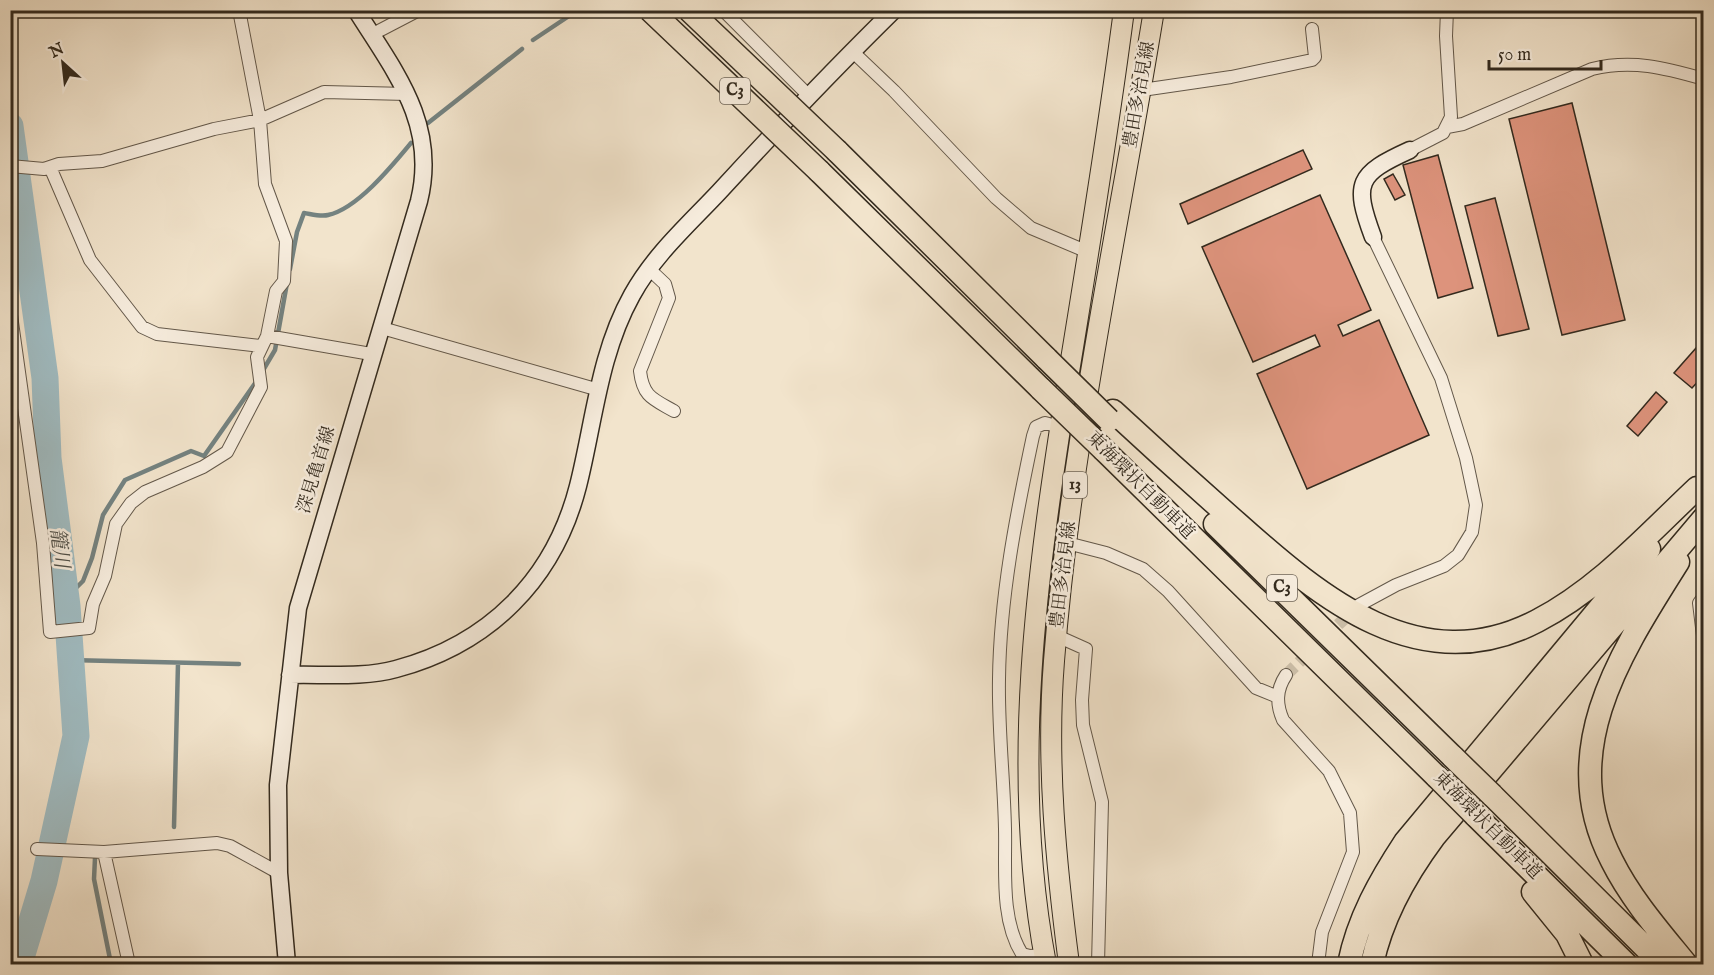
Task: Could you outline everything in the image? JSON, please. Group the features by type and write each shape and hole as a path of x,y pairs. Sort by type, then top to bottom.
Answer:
{"highway":[{"name":"東海環状自動車道","path":"650,10 819,171 1259,602 1432,782 1626,964"},
{"name":"東海環状自動車道","path":"689,10 837,152 1030,343 1111,415 1662,964"},
{"path":"1111,415 1314,588 1381,627 1425,640 1449,642 1493,638 1536,622 1593,584 1700,484"},
{"path":"1349,964 1371,900 1405,842 1637,564 1700,484"},
{"path":"1372,964 1393,903 1405,879 1434,837 1704,518"},
{"path":"1686,964 1626,885 1607,851 1591,801 1589,760 1597,716 1614,674 1704,523"},
{"path":"1470,819 1552,912 1568,934 1582,964"}],"main road":[{"name":"豊田多治見線","path":"1045,960 1030,827 1029,693 1038,585 1124,10"},
{"name":"豊田多治見線","path":"1069,964 1057,863 1054,807 1052,730 1057,636 1082,439 1154,10"}],"street":[{"path":"10,308 43,543 50,632 88,628 93,604 105,576 116,524 131,503 146,492 203,467 226,452 261,387 264,344 276,291 284,281 286,241 265,184 260,120 239,10"},
{"name":"深見亀首線","path":"287,964 279,873 278,785 298,608 419,201 425,170 424,144 407,94 356,10"},
{"path":"372,35 419,10"},
{"path":"723,10 809,96"},
{"path":"290,675 394,670 451,649 518,601 540,573 561,535 577,488 599,390 616,329 631,296 677,234 894,10"},
{"path":"1359,605 1396,585 1444,566 1458,555 1473,532 1476,505 1463,447 1441,378 1373,237 1362,200 1361,188 1365,178 1386,161 1436,137 1447,127 1451,117 1446,36 1447,10"},
{"path":"1142,90 1312,60 1315,57 1312,28"},
{"path":"853,52 894,91 996,198 1031,228 1088,252"},
{"path":"1447,127 1463,124 1592,69 1608,65 1656,66 1704,79"},
{"path":"10,166 47,168 102,161 214,129 260,120 324,92 407,94"},
{"path":"47,168 90,260 142,327 157,334 264,344 287,338 372,354"},
{"path":"649,269 665,284 669,298 639,371 646,395 674,411"},
{"path":"382,328 599,390"},
{"path":"1045,960 1022,954 1011,921 1005,880 999,678 1003,604 1014,521 1033,436 1036,428 1045,423 1060,427"},
{"path":"1067,543 1106,553 1143,570 1168,591 1256,688 1278,697"},
{"path":"1704,596 1699,603 1704,644"},
{"path":"1057,636 1086,649 1082,700 1083,725 1102,802 1098,964"},
{"path":"1286,675 1278,697 1284,720 1329,771 1350,813 1353,852 1323,932 1318,964"},
{"path":"39,848 62,852 104,852 217,843 230,846 279,873"},
{"path":"104,852 129,964"}],"building":[{"path":"1572,103 1625,320 1562,335 1509,119"},
{"path":"1303,150 1312,169 1188,224 1180,204"},
{"path":"1438,155 1473,288 1438,298 1403,165"},
{"path":"1393,174 1405,195 1395,200 1384,179"},
{"path":"1320,195 1371,310 1338,325 1343,336 1379,320 1429,435 1307,489 1257,374 1320,346 1315,335 1253,362 1202,247"},
{"path":"1495,198 1529,329 1498,336 1465,206"},
{"path":"1704,339 1704,375 1692,388 1674,373"},
{"path":"1656,392 1667,402 1638,436 1627,426"}],"waterway":[{"path":"533,40 578,10"},
{"path":"428,123 522,49"},
{"name":"籠川","path":"10,126 45,378 48,458 67,606 76,736 44,881 19,964"},
{"path":"290,269 297,232 304,213 325,216 351,204 373,185 411,143"},
{"path":"262,372 275,350 287,283"},
{"path":"66,598 83,581 92,558 103,515 125,480 191,451 204,456 258,379"},
{"path":"69,660 239,664"},
{"path":"174,827 178,663"},
{"path":"95,858 94,879 111,964"}],"tunnel":[{"path":"1325,637 1356,608"},
{"path":"1286,675 1313,649"}]}
